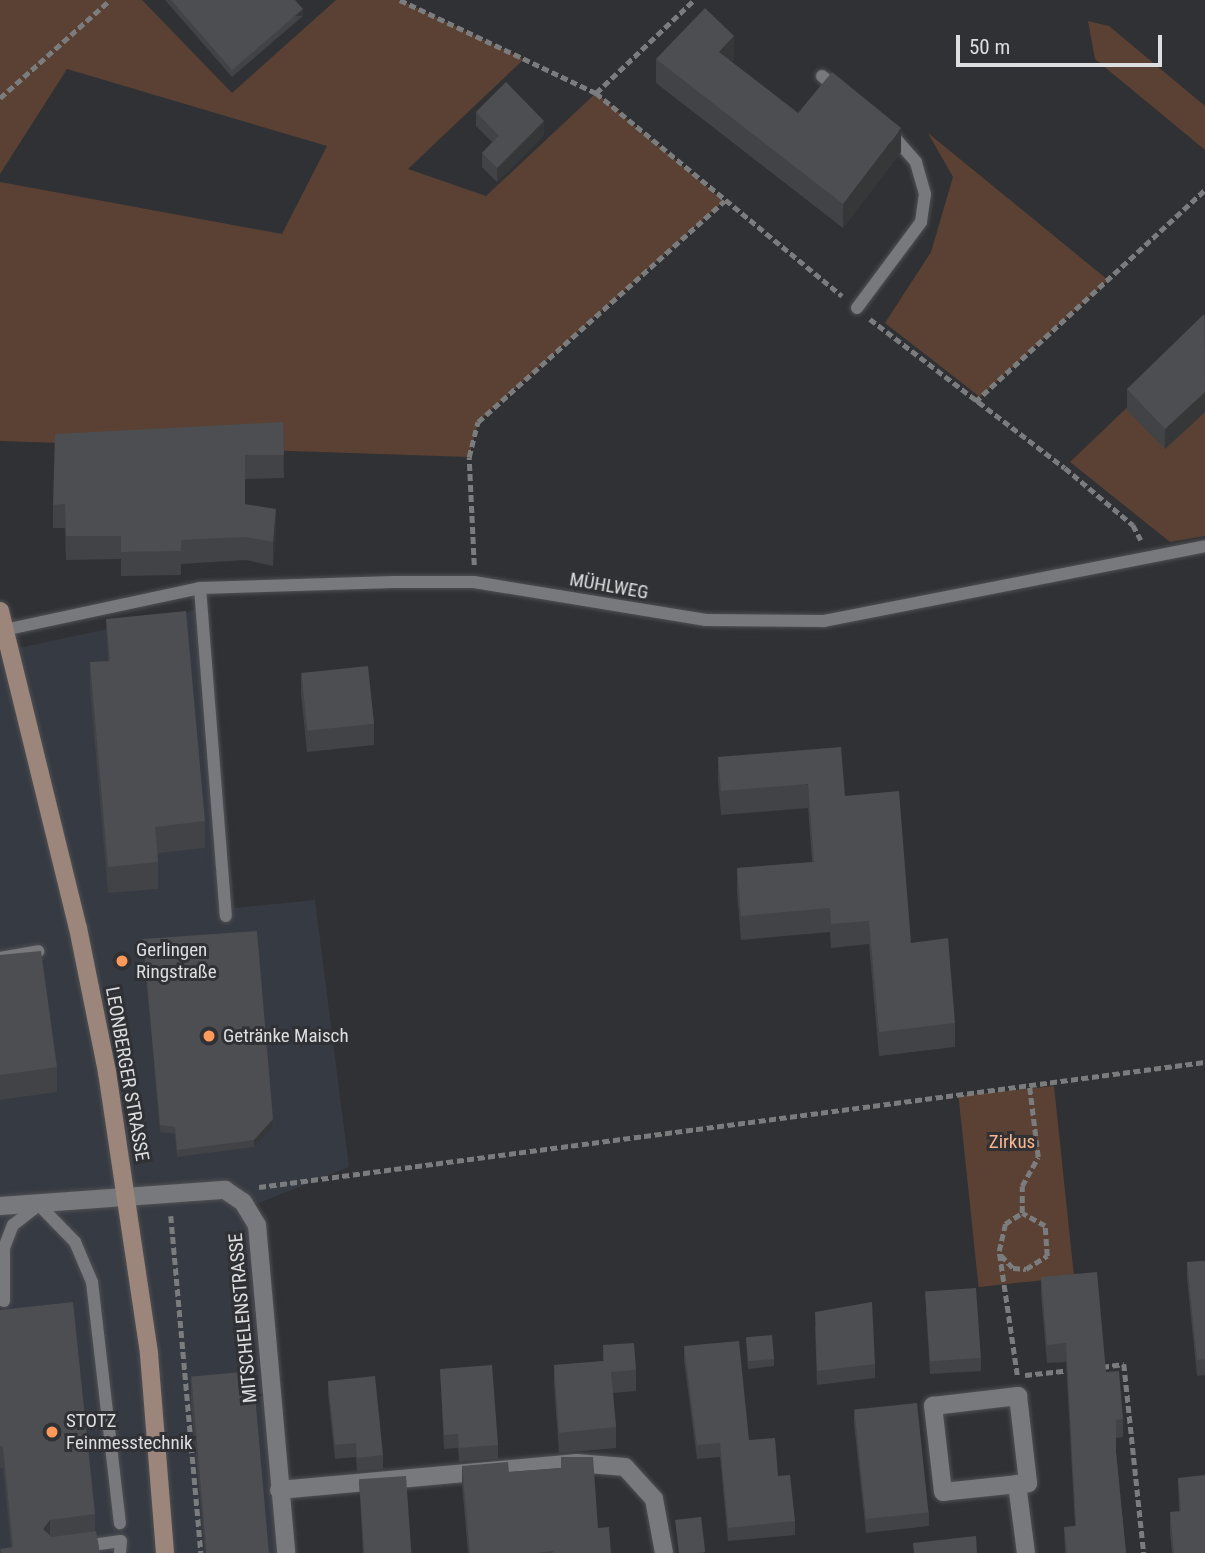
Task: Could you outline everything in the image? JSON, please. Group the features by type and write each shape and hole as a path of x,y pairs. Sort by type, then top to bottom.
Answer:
{"main road":[{"name":"LEONBERGER STRASSE","path":"0,611 1,631 78,928 128,1199 165,1553"}],"street":[{"name":"MITSCHELENSTRASSE","path":"0,1206 225,1190 243,1202 257,1225 285,1553"},
{"path":"1018,1396 1028,1483 943,1492 933,1406 1018,1396"},
{"path":"279,1490 577,1463 625,1467 654,1499 664,1553"},
{"path":"1017,1484 1026,1553"}],"lane":[{"path":"822,76 852,100"},
{"path":"857,308 907,249 921,222 925,194 911,149 881,125"},
{"name":"MÜHLWEG","path":"1,631 200,588 474,582 675,617 824,621 1149,553 1205,546"},
{"path":"200,588 226,916"},
{"path":"0,958 38,951"},
{"path":"0,1200 0,1206"},
{"path":"4,1301 4,1248 13,1225 39,1205 75,1242 92,1282 120,1522"},
{"path":"66,1548 121,1541 120,1553"}],"path":[{"path":"0,98 110,0"},
{"path":"400,0 596,93 857,308 1133,525 1149,553"},
{"path":"596,93 694,0"},
{"path":"975,402 1205,190"},
{"path":"474,582 469,457 478,422 724,201"},
{"path":"259,1187 1205,1062"},
{"path":"1022,1213 1022,1186 1038,1157 1028,1084"},
{"path":"169,1195 201,1553"},
{"path":"1018,1396 999,1251 1005,1224 1022,1213"},
{"path":"999,1251 1013,1268 1037,1266 1047,1256 1045,1226 1022,1213"},
{"path":"1098,1367 1124,1364 1144,1553"},
{"path":"1017,1376 1084,1368"}],"shaded area":[{"path":"209,607 234,908 315,900 349,1167 254,1205 280,1553 0,1553 0,652"}],"green space":[{"path":"0,0 142,0 232,93 336,0 400,0 524,59 408,169 486,196 596,93 724,201 478,422 469,457 0,441 0,182 282,234 327,146 67,69 0,174"},
{"path":"1088,21 1109,26 1205,106 1205,150 1095,59"},
{"path":"928,133 1108,280 980,397 885,323 931,252 953,177"},
{"path":"1205,333 1205,536 1170,542 1070,462"},
{"name":"Zirkus","path":"1054,1086 1074,1277 979,1287 959,1096"}],"building":[{"path":"171,0 295,0 303,9 232,70"},
{"path":"705,8 734,36 719,52 798,113 832,72 901,128 843,204 656,59"},
{"path":"506,82 544,121 497,168 482,153 499,136 476,112"},
{"path":"1204,314 1205,392 1165,429 1127,389"},
{"path":"283,422 284,455 245,455 245,504 276,509 273,542 246,537 181,540 181,551 121,552 121,536 66,536 65,504 53,505 55,434"},
{"path":"186,611 205,821 155,827 158,862 108,867 90,662 110,661 106,619"},
{"path":"368,666 374,724 307,731 301,673"},
{"path":"841,747 845,796 899,791 911,943 948,938 955,1023 879,1032 869,921 831,924 830,908 741,916 737,868 814,862 808,784 721,791 718,757"},
{"name":"Getränke Maisch","path":"257,931 273,1119 254,1140 177,1150 175,1127 160,1125 143,939"},
{"path":"41,951 57,1067 0,1075 0,955"},
{"path":"1205,1261 1205,1359 1197,1360 1187,1262"},
{"path":"1097,1272 1106,1372 1119,1371 1123,1419 1116,1420 1116,1452 1126,1553 1067,1553 1064,1527 1076,1526 1066,1343 1047,1345 1041,1277"},
{"path":"976,1288 981,1358 930,1361 925,1292"},
{"name":"STOTZ Feinmesstechnik","path":"73,1302 95,1514 50,1520 43,1529 52,1537 96,1531 100,1553 1,1553 0,1549 13,1547 3,1446 0,1446 0,1310"},
{"path":"872,1302 875,1364 817,1371 815,1312"},
{"path":"772,1335 774,1359 748,1361 746,1337"},
{"path":"739,1341 749,1440 775,1438 778,1476 790,1475 795,1521 728,1528 720,1443 697,1445 684,1346"},
{"path":"634,1343 636,1370 611,1372 616,1427 559,1433 554,1365 604,1361 603,1345"},
{"path":"492,1365 498,1445 459,1448 458,1434 444,1435 440,1369"},
{"path":"253,1371 269,1553 207,1553 191,1376"},
{"path":"375,1376 383,1455 357,1458 356,1443 335,1445 328,1381"},
{"path":"917,1403 928,1512 866,1519 854,1410"},
{"path":"561,1457 593,1457 598,1528 609,1527 611,1553 470,1553 462,1466 508,1462 509,1472 561,1468"},
{"path":"1205,1475 1205,1553 1174,1553 1170,1512 1181,1511 1178,1478"},
{"path":"406,1476 411,1553 364,1553 359,1479"},
{"path":"701,1517 705,1552 679,1553 675,1520"},
{"path":"976,1536 977,1553 914,1553 913,1543"}],"place":[{"name":"Gerlingen Ringstraße","path":"122,961"},
{"name":"Getränke Maisch","path":"209,1036"},
{"name":"STOTZ Feinmesstechnik","path":"52,1432"}]}
